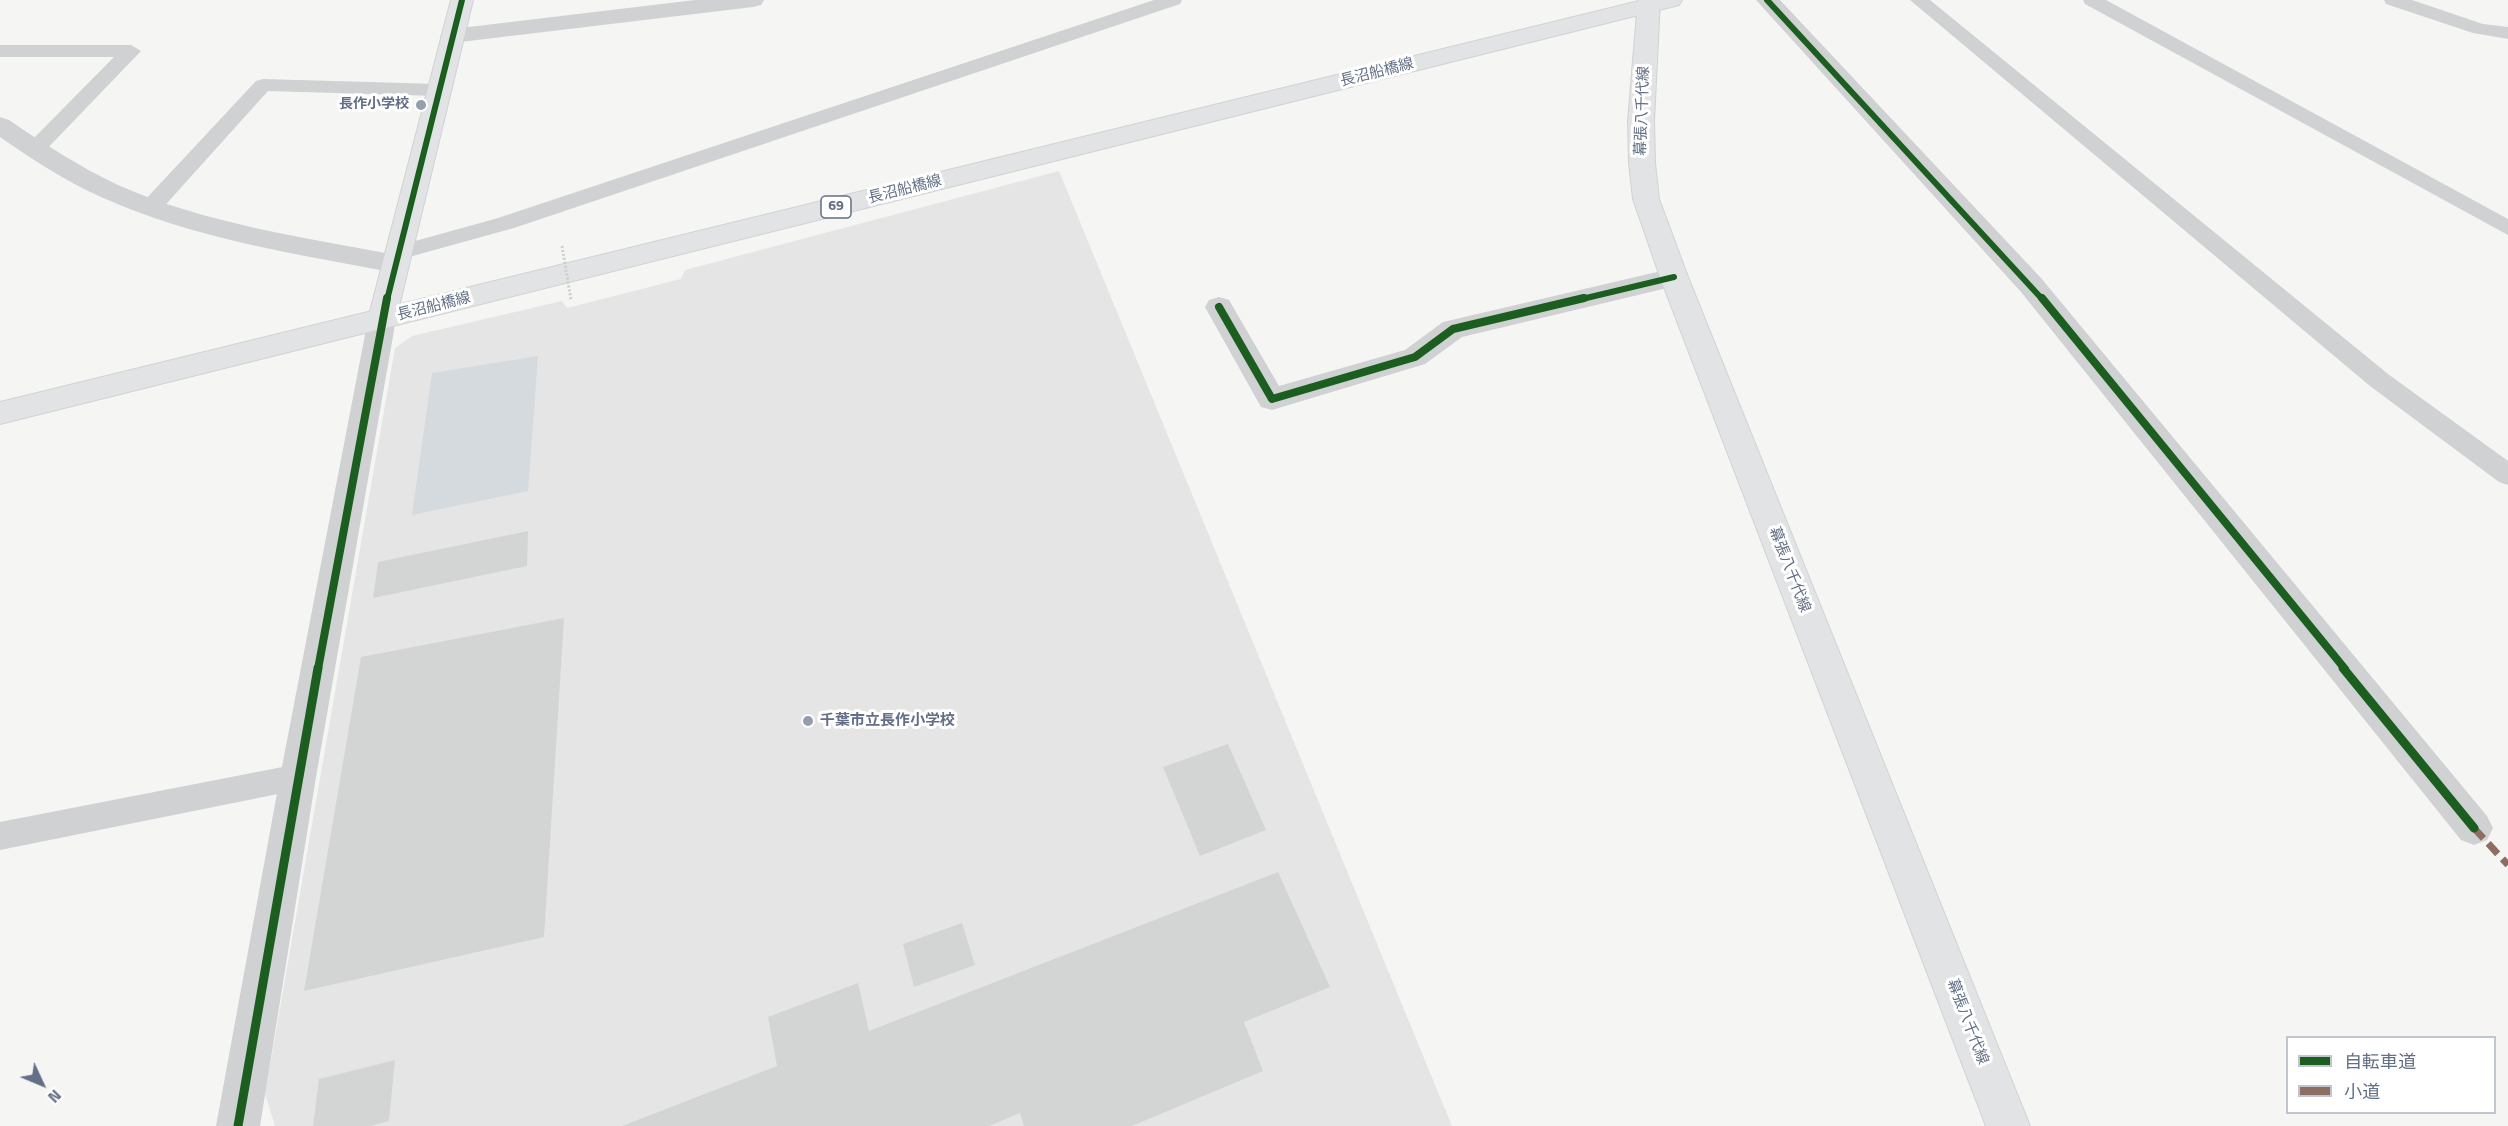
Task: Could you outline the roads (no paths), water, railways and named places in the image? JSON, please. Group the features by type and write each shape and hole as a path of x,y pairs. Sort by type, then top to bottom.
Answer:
{"main road":[{"path":"382,319 462,0"},
{"name":"幕張八千代線","path":"1656,2 1641,121 1646,199 1674,277 2008,1126"},
{"name":"長沼船橋線","path":"0,413 1656,2"}],"street":[{"path":"452,36 753,0"},
{"path":"1767,0 2031,285 2474,828"},
{"path":"0,125 66,169 126,198 152,207 236,232 397,259"},
{"path":"1219,307 1272,399 1415,357 1453,329 1674,277"},
{"path":"237,1126 297,777 382,319"}],"lane":[{"path":"397,259 1173,0"},
{"path":"1919,0 2379,380 2508,475"},
{"path":"2092,0 2508,228"},
{"path":"2393,0 2480,29 2508,33"},
{"path":"0,51 131,51 35,149"},
{"path":"152,207 263,85 438,90"},
{"path":"0,836 297,777"}],"place":[{"name":"長作小学校","path":"421,105"},
{"name":"千葉市立長作小学校","path":"808,721"}]}
